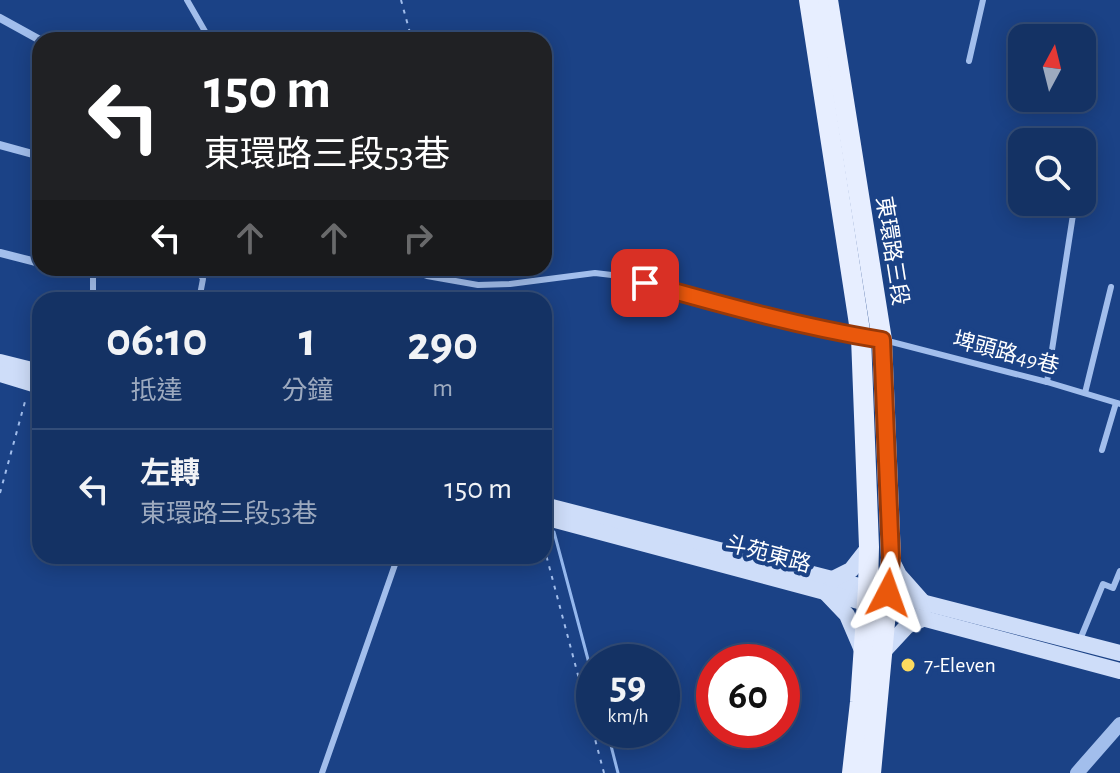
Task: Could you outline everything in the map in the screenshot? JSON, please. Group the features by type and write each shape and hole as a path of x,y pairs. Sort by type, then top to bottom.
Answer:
{"main road":[{"name":"東環路三段","path":"809,0 872,338 869,547 877,598"},
{"name":"東環路三段","path":"828,0 872,338 891,558 877,598"},
{"path":"0,362 32,378"},
{"path":"0,374 32,380"},
{"name":"斗苑東路","path":"552,507 877,598 1120,653"},
{"name":"斗苑東路","path":"552,519 829,585"},
{"path":"869,547 851,570 829,585 873,653"},
{"path":"852,773 873,653 924,610 891,558"},
{"path":"871,773 877,598"},
{"name":"斗苑東路","path":"924,610 1120,671"}],"street":[{"path":"0,18 32,36"},
{"path":"0,145 32,154"},
{"path":"0,253 32,261"},
{"path":"1077,773 1120,724"}],"lane":[{"path":"187,0 205,32"},
{"path":"969,61 983,0"},
{"path":"1047,382 1073,216"},
{"name":"埤頭路49巷","path":"427,276 478,285 595,273 620,276 825,330 872,338 1047,382 1118,403"},
{"path":"1085,393 1111,287"},
{"path":"1102,450 1118,403"},
{"path":"322,773 395,564"},
{"path":"1079,642 1103,584 1113,588 1120,571"}],"path":[{"path":"401,0 410,32"},
{"path":"0,493 32,396"},
{"path":"549,564 604,773"}],"waterway":[{"path":"554,532 584,644"},
{"path":"612,748 618,773"}],"place":[{"name":"7-Eleven","path":"908,665"}],"route":[{"path":"645,283 825,330 882,340 891,558 888,593"}]}
